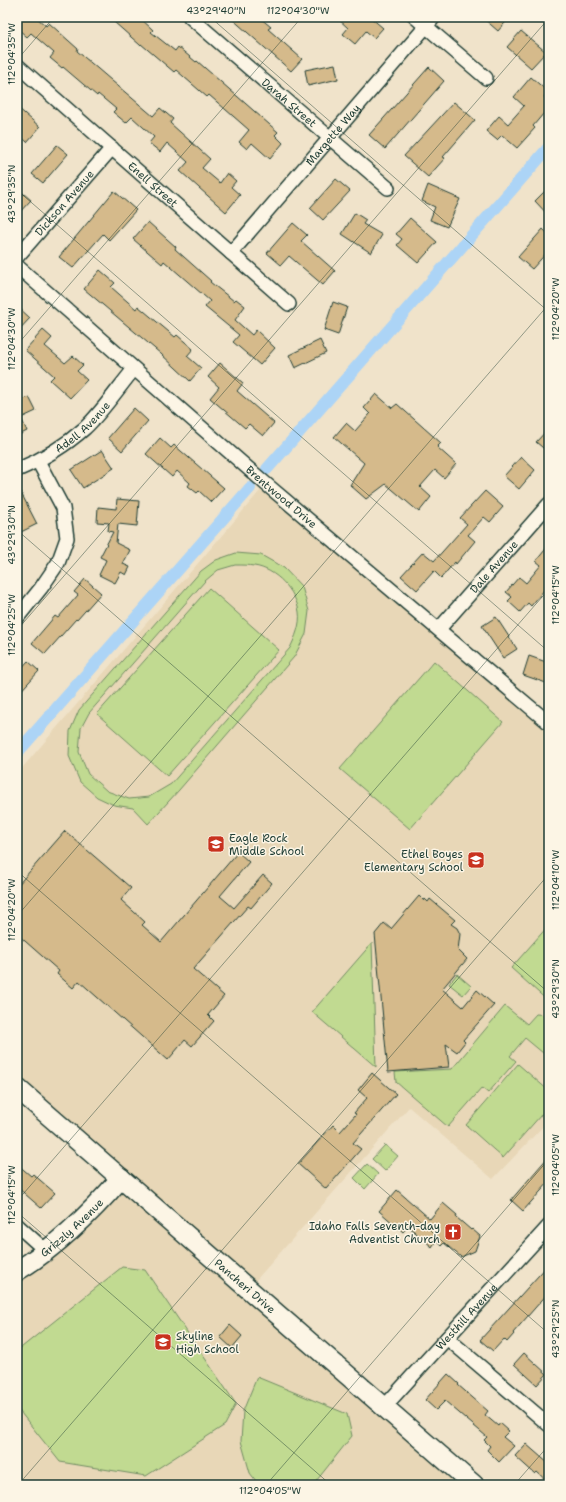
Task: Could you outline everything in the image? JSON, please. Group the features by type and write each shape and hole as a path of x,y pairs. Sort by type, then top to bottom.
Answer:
{"street":[{"name":"Darah Street","path":"190,17 388,188"},
{"path":"415,17 430,22 486,78"},
{"name":"Margette Way","path":"231,253 430,22"},
{"name":"Enell Street","path":"17,65 288,304"},
{"name":"Dickson Avenue","path":"17,257 112,148"},
{"name":"Brentwood Drive","path":"17,266 266,484 549,723"},
{"name":"Adell Avenue","path":"17,470 38,461 75,436 86,426 134,369"},
{"path":"17,618 41,588 58,563 67,538 63,508 38,461"},
{"name":"Dale Avenue","path":"439,629 549,504"},
{"name":"Pancheri Drive","path":"17,1088 385,1406 474,1485"},
{"name":"Grizzly Avenue","path":"17,1271 46,1251 104,1197 121,1178"},
{"path":"17,1225 46,1251"},
{"name":"Westhill Avenue","path":"385,1406 549,1226"},
{"path":"447,1338 547,1420"}],"shaded area":[{"name":"Eagle Rock Middle School","path":"266,484 549,723 549,1120 493,1179 409,1107 249,1288 474,1485 17,1485 17,1270 121,1178 17,1087 17,774"}],"green space":[{"path":"236,553 261,555 284,568 302,587 309,611 306,634 294,657 148,824 133,808 114,805 97,797 80,782 69,756 70,731 79,710 201,571 216,560","holes":["235,565 254,566 270,572 284,582 294,596 299,612 299,621 297,631 290,648 171,784 149,797 129,799 107,791 88,774 79,752 81,728 89,713 205,581 218,570"]},
{"path":"209,588 279,650 167,776 97,714"},
{"path":"434,661 503,722 410,829 340,769"},
{"path":"549,925 549,1002 511,968"},
{"path":"372,943 376,1067 312,1012"},
{"path":"457,974 471,986 463,995 449,984"},
{"path":"505,1006 527,1024 536,1014 549,1015 549,1058 525,1038 510,1056 516,1061 488,1093 482,1088 448,1127 396,1082 395,1072 452,1069"},
{"path":"518,1064 549,1091 549,1106 503,1158 466,1125"},
{"path":"385,1145 398,1156 385,1171 372,1159"},
{"path":"367,1164 378,1174 365,1189 354,1178"},
{"path":"122,1267 145,1270 236,1404 225,1425 146,1476 60,1462 17,1408 17,1351"},
{"path":"257,1377 347,1414 352,1436 313,1485 259,1485 250,1473 241,1441 243,1411"}],"building":[{"path":"17,17 36,17 46,26 49,23 78,49 77,51 153,116 160,108 173,119 170,123 210,159 202,168 220,183 227,173 236,181 231,187 240,195 226,212 180,171 188,162 167,143 160,152 149,143 154,137 132,117 126,123 113,112 116,109 98,94 97,96 50,58 54,53 31,33 27,37 17,28"},
{"path":"118,17 139,17 153,30 151,32 175,51 178,47 196,62 197,61 278,132 275,135 283,143 270,159 252,143 247,149 239,142 249,130 209,95 207,97 176,70 174,72 141,44 140,45 114,22"},
{"path":"230,17 259,17 271,27 268,29 302,59 291,71"},
{"path":"336,17 370,17 383,28 374,38 366,31 355,44 343,34 348,28"},
{"path":"482,17 510,17 498,31"},
{"path":"521,31 546,52 531,68 507,47"},
{"path":"335,64 338,79 308,86 305,70"},
{"path":"429,67 444,81 385,149 369,135"},
{"path":"531,77 548,92 544,97 549,102 549,107 533,126 535,128 517,148 502,135 497,140 486,131 499,116 508,124 524,106 514,97"},
{"path":"454,102 475,120 428,177 404,156"},
{"path":"17,107 40,127 27,142 17,133"},
{"path":"57,145 68,154 43,183 32,174"},
{"path":"336,179 350,191 323,220 310,208"},
{"path":"428,185 460,199 447,227 430,220 435,207 422,201"},
{"path":"549,187 549,216 535,201"},
{"path":"17,188 31,200 17,215"},
{"path":"114,191 136,210 109,240 103,234 73,268 59,257"},
{"path":"355,213 366,220 363,224 382,235 371,253 342,234"},
{"path":"410,218 437,242 418,263 397,245 402,239 396,234"},
{"path":"148,222 176,247 175,249 211,281 210,282 234,301 236,299 245,306 235,320 252,335 256,330 275,348 260,365 233,342 239,335 205,307 210,301 164,261 162,264 133,239"},
{"path":"293,223 307,235 301,241 335,271 323,285 289,256 281,265 267,253"},
{"path":"543,229 549,235 549,250 532,269 518,257"},
{"path":"100,270 115,283 111,287 136,309 138,306 175,337 177,335 193,349 187,356 201,368 190,381 161,354 84,289"},
{"path":"333,302 347,307 338,335 324,330"},
{"path":"17,306 30,318 17,332"},
{"path":"43,330 52,338 45,346 65,363 73,356 83,365 77,371 87,380 70,398 50,380 54,376 25,350"},
{"path":"320,340 326,353 295,368 289,355"},
{"path":"220,363 243,383 237,391 274,423 263,436 249,424 245,428 210,398 219,387 208,377"},
{"path":"376,394 392,408 397,404 441,443 437,447 456,464 444,478 435,470 420,487 431,497 419,512 386,484 366,499 350,485 364,463 334,437 346,423 355,431 370,414 364,408"},
{"path":"29,397 36,411 21,418 27,431 17,436 17,402"},
{"path":"134,408 148,421 122,451 108,438"},
{"path":"549,428 549,453 536,442"},
{"path":"160,438 171,448 174,445 224,488 211,502 199,491 197,493 188,486 190,483 177,471 172,477 146,454"},
{"path":"102,450 114,468 83,488 71,470"},
{"path":"521,457 535,470 519,489 504,476"},
{"path":"17,485 37,524 17,534"},
{"path":"485,491 503,507 490,522 484,517 468,535 475,541 456,564 455,562 441,578 434,571 417,590 401,576 423,552 434,561 467,524 460,518"},
{"path":"117,499 139,501 137,526 118,524 116,543 130,550 123,564 130,567 126,575 121,572 115,583 99,575 106,560 100,557 113,532 108,531 109,523 97,522 98,507 116,509"},
{"path":"549,545 549,584 531,606 528,603 520,612 508,601 512,597 506,592 519,577 526,583 541,565 536,561"},
{"path":"85,579 101,593 45,654 32,643 55,616 58,618 78,595 74,592"},
{"path":"496,617 517,649 503,658 482,626"},
{"path":"529,656 549,663 549,684 523,675"},
{"path":"28,661 39,671 17,695 17,673"},
{"path":"65,831 131,888 121,900 145,922 142,925 161,942 238,852 249,862 220,896 234,908 263,875 272,883 251,908 248,906 193,969 224,996 208,1015 214,1021 192,1046 185,1040 168,1060 79,981 73,988 57,974 59,971 17,934 17,886"},
{"path":"419,896 424,901 425,899 428,902 430,899 455,920 451,924 457,928 460,934 458,950 467,959 442,989 463,1007 477,990 494,1005 463,1040 465,1042 457,1052 446,1044 449,1067 388,1072 375,934 384,923 391,929"},
{"path":"372,1073 396,1094 353,1143 361,1149 326,1189 298,1164 333,1125 340,1132 356,1114 354,1113 367,1098 358,1090"},
{"path":"549,1156 549,1182 523,1211 511,1200"},
{"path":"17,1164 31,1176 33,1174 55,1193 41,1208 17,1187"},
{"path":"397,1190 430,1219 443,1203 457,1215 456,1217 480,1236 475,1251 461,1257 444,1243 441,1246 436,1241 432,1247 408,1226 403,1232 379,1211"},
{"path":"549,1264 549,1292 507,1342 504,1339 493,1351 480,1340"},
{"path":"230,1325 242,1336 232,1348 220,1337"},
{"path":"524,1353 547,1374 537,1385 514,1364"},
{"path":"448,1374 459,1384 458,1385 488,1411 485,1415 498,1426 500,1423 509,1431 503,1437 514,1446 499,1462 487,1450 490,1446 484,1440 487,1437 445,1401 436,1410 425,1400"},
{"path":"526,1444 549,1464 549,1483 537,1472 535,1474 515,1456"}],"waterway":[{"path":"267,469 549,147"},
{"path":"17,753 250,488"}],"place":[{"name":"Eagle Rock Middle School","path":"216,844"},
{"name":"Ethel Boyes Elementary School","path":"476,860"},
{"name":"Idaho Falls Seventh-day Adventist Church","path":"453,1232"},
{"name":"Skyline High School","path":"163,1342"}]}
